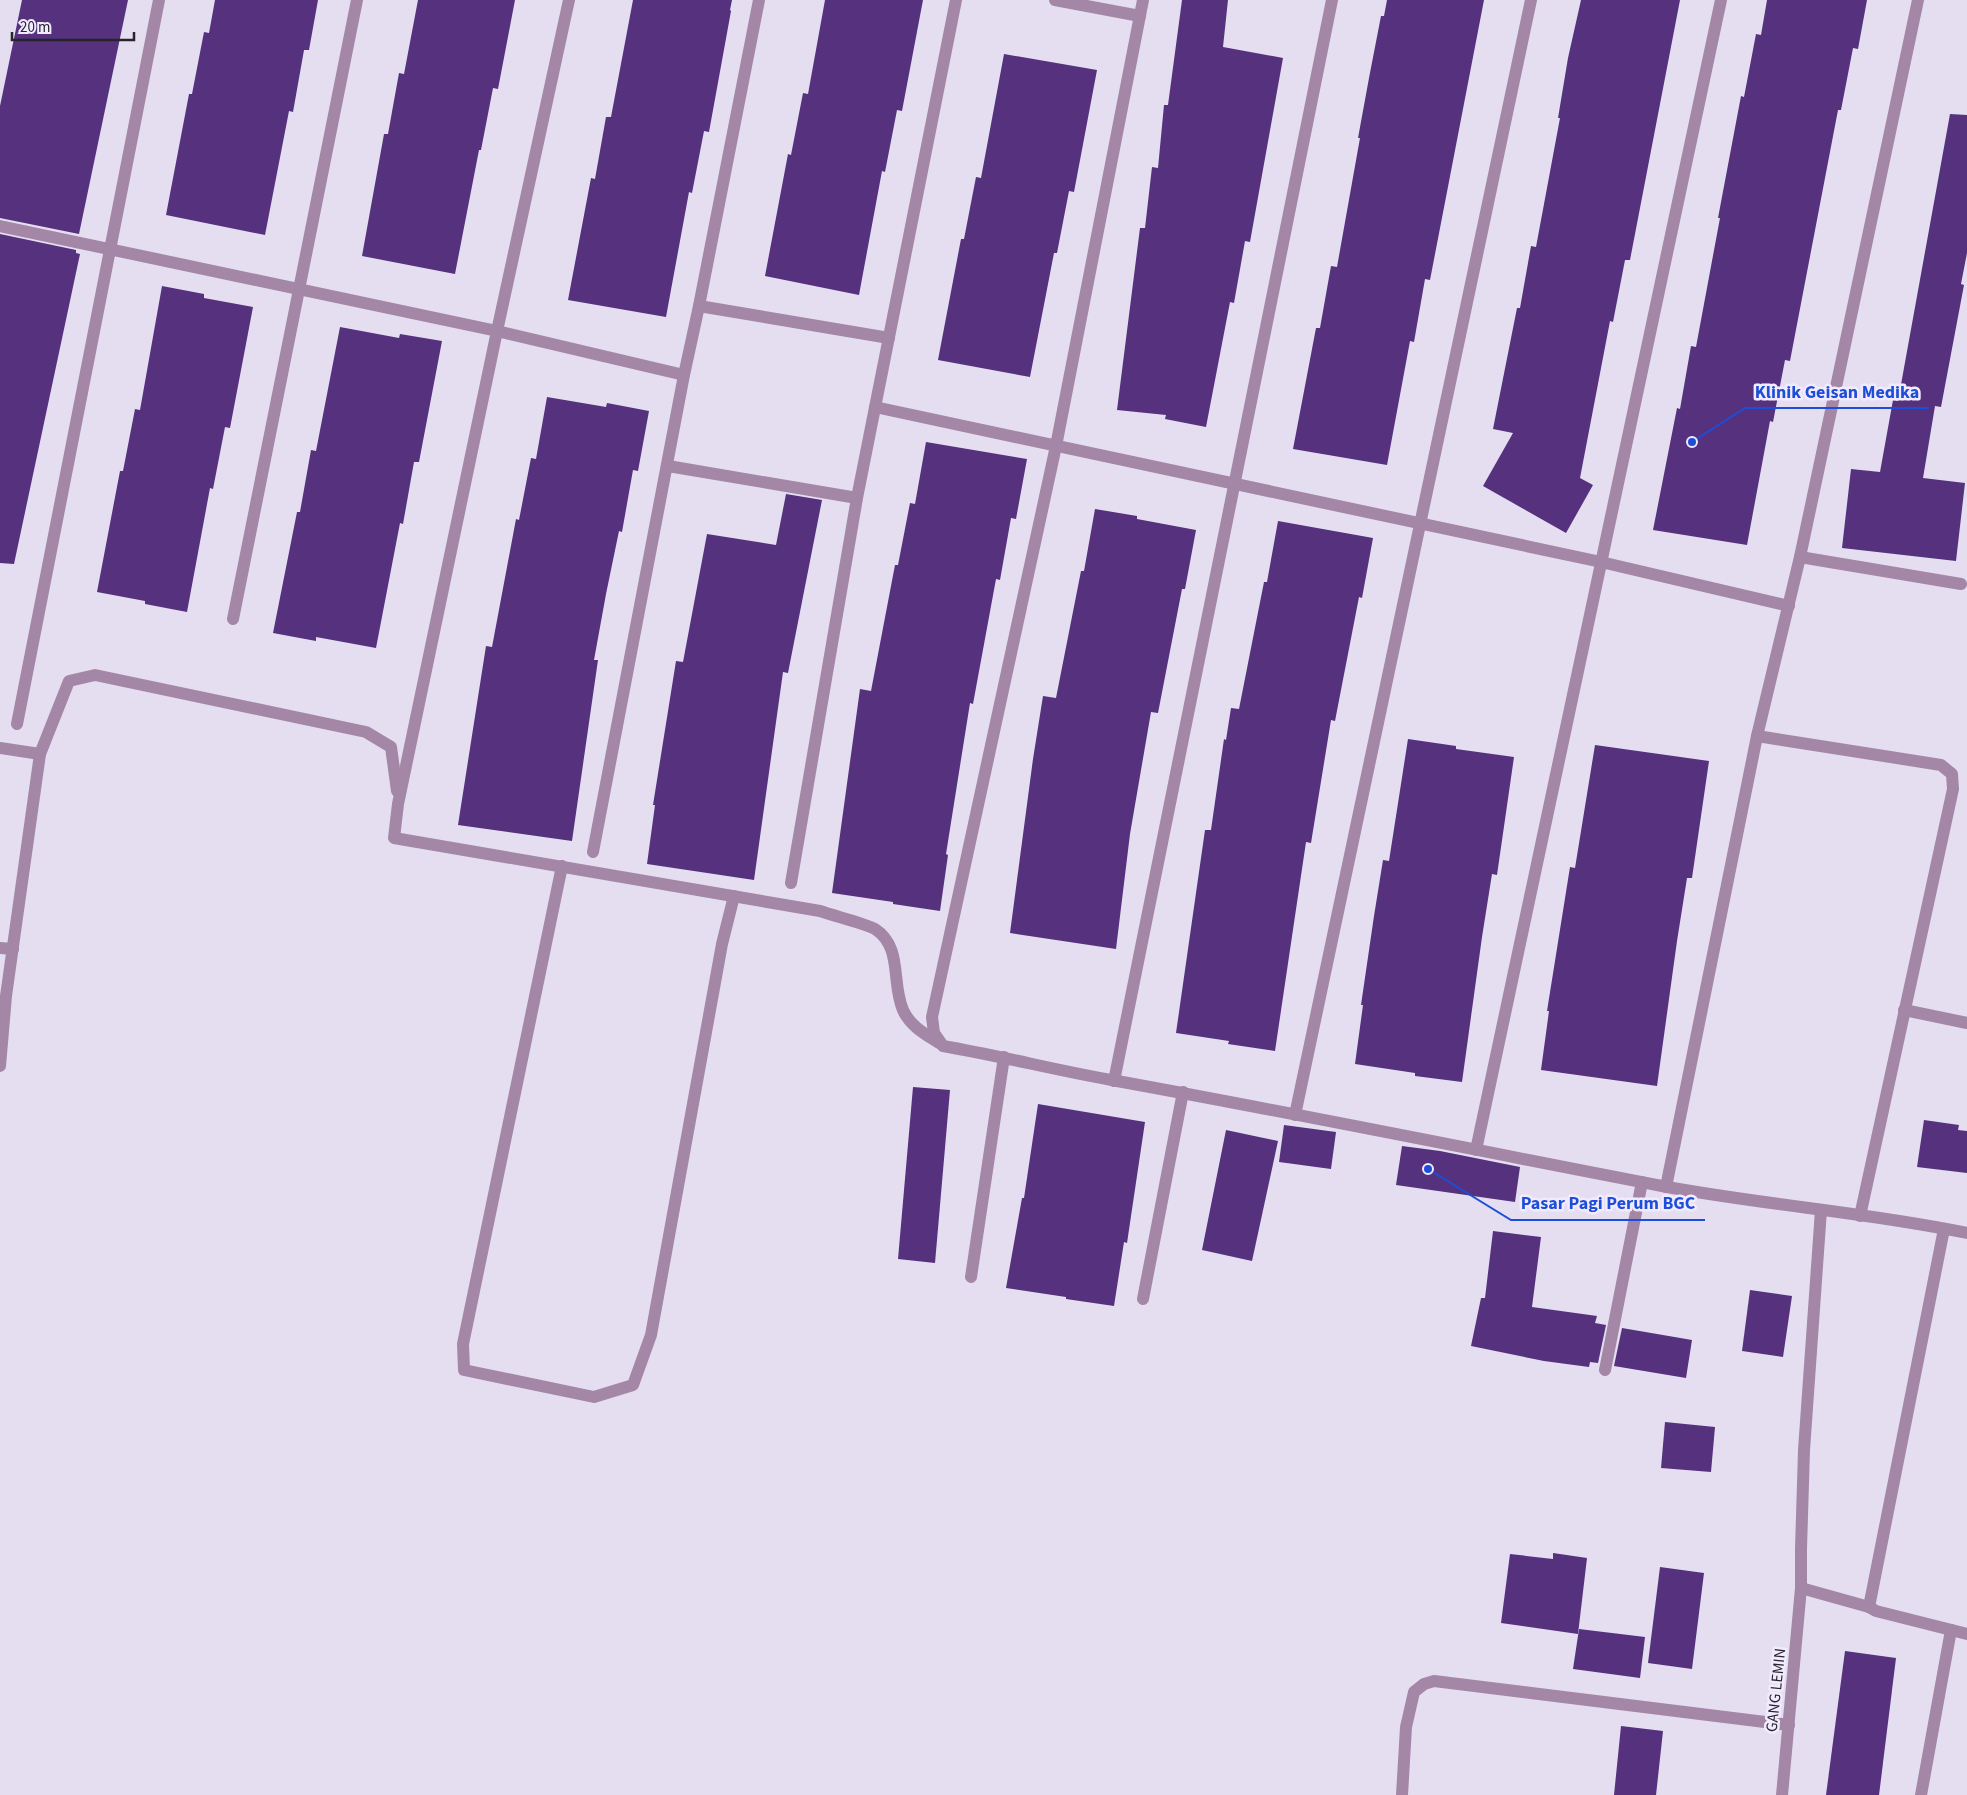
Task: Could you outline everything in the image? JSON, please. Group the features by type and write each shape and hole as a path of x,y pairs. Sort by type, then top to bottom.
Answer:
{"street":[{"path":"17,724 159,0"},
{"path":"233,619 357,0"},
{"path":"569,0 497,331 398,804 394,838 820,912 875,929 888,942 894,959 903,1010 914,1027 943,1046 1114,1081 1183,1092 1666,1187 1967,1234"},
{"path":"593,852 684,375 759,0"},
{"path":"791,883 857,498 956,0"},
{"path":"1055,0 1140,16"},
{"path":"943,1046 934,1034 932,1017 1056,446 1143,0"},
{"path":"1114,1081 1332,0"},
{"path":"1295,1115 1530,0"},
{"path":"1476,1150 1721,0"},
{"path":"1666,1187 1757,736 1800,558 1918,0"},
{"path":"0,226 497,331 684,375"},
{"path":"699,306 889,338"},
{"path":"876,407 1601,562 1788,606"},
{"path":"668,466 857,498"},
{"path":"1800,558 1960,584"},
{"path":"0,1066 6,996 6,948 40,754 69,681 95,675 366,732 391,747 398,804"},
{"path":"1757,736 1941,765 1952,774 1953,789 1860,1216"},
{"path":"0,748 40,754"},
{"path":"562,866 463,1344 464,1370 594,1397 634,1385 651,1335 719,963 734,896"},
{"path":"1904,1010 1967,1023"},
{"path":"971,1277 1004,1057"},
{"path":"1143,1299 1183,1092"},
{"path":"1605,1370 1642,1182"},
{"name":"GANG LEMIN","path":"1782,1795 1801,1588 1804,1450 1821,1210"},
{"path":"1869,1607 1944,1229"},
{"path":"1801,1588 1869,1607 1876,1611 1967,1634"},
{"path":"1921,1795 1951,1630"},
{"path":"1402,1795 1406,1726 1414,1692 1424,1684 1434,1681 1789,1725"}],"building":[{"path":"22,0 128,0 79,234 0,218 0,106"},
{"path":"215,0 318,0 309,50 304,50 293,112 289,111 265,235 166,215 189,94 192,94 204,32 209,33"},
{"path":"418,0 515,0 498,89 493,88 481,150 479,150 455,274 362,256 384,134 388,134 399,73 404,74"},
{"path":"633,0 732,0 709,132 704,131 692,193 689,192 666,317 568,300 591,178 595,179 606,117 611,117"},
{"path":"825,0 923,0 902,111 897,110 885,172 882,171 859,295 765,276 788,154 791,155 803,93 808,94"},
{"path":"1182,0 1228,0 1223,47 1283,58 1250,242 1245,241 1234,303 1230,302 1206,427 1165,419 1166,415 1117,410 1140,228 1145,228 1152,167 1158,168 1164,105 1168,105"},
{"path":"1387,0 1484,0 1430,280 1425,279 1414,342 1410,341 1387,465 1293,449 1316,328 1320,328 1331,266 1337,267 1369,78 1381,16 1384,16"},
{"path":"1581,0 1680,0 1630,260 1625,260 1613,322 1610,321 1580,478 1593,485 1566,533 1483,486 1513,433 1493,429 1517,308 1520,308 1531,246 1536,247 1560,118 1558,118 1568,58"},
{"path":"1767,0 1867,0 1858,49 1853,48 1841,110 1838,110 1790,361 1785,360 1773,422 1770,421 1747,545 1653,530 1677,408 1680,409 1691,346 1696,347 1741,96 1744,97 1756,34 1761,35"},
{"path":"1004,54 1097,70 1074,192 1069,191 1057,253 1054,253 1030,377 938,360 961,239 964,239 976,177 981,178"},
{"path":"1950,114 1967,115 1967,253 1961,284 1964,285 1941,407 1935,406 1923,478 1965,483 1956,561 1842,548 1851,469 1880,472 1893,400 1898,401"},
{"path":"0,234 76,250 76,253 80,254 14,564 0,563"},
{"path":"162,286 204,294 204,298 253,307 230,428 225,427 213,489 210,488 187,612 145,604 145,601 97,592 120,471 123,471 135,409 140,410"},
{"path":"340,327 399,338 400,334 442,341 419,462 414,462 403,524 400,523 376,648 316,637 316,641 273,633 297,512 300,512 311,450 316,451"},
{"path":"547,397 606,407 607,403 649,411 638,471 633,470 622,532 619,531 594,660 598,660 572,841 458,825 486,646 492,647 516,519 519,520 531,458 536,459"},
{"path":"926,442 1027,459 1016,519 1011,518 1000,580 996,579 973,704 970,703 946,854 948,855 940,911 832,893 860,689 871,691 895,565 898,565 910,503 915,504"},
{"path":"786,494 822,500 788,673 783,672 754,880 647,864 655,805 653,805 676,661 683,662 707,534 776,545"},
{"path":"1095,509 1137,516 1137,519 1196,530 1185,589 1182,589 1158,713 1151,712 1130,834 1116,949 1010,933 1043,696 1056,698 1081,571 1084,571"},
{"path":"1278,521 1373,538 1362,598 1359,597 1335,721 1331,720 1311,843 1306,842 1275,1051 1228,1044 1229,1041 1176,1033 1205,830 1211,830 1224,739 1226,740 1231,708 1239,709 1264,582 1267,582"},
{"path":"1408,739 1456,746 1456,749 1514,757 1497,875 1492,874 1462,1082 1415,1076 1415,1073 1355,1064 1363,1005 1361,1005 1383,860 1389,861"},
{"path":"1595,745 1709,761 1692,878 1687,878 1657,1086 1541,1070 1549,1011 1547,1011 1570,867 1575,868"},
{"path":"913,1087 950,1090 935,1263 898,1259"},
{"path":"1038,1104 1145,1122 1127,1243 1124,1242 1114,1306 1006,1288 1022,1198 1024,1198"},
{"path":"1924,1120 1959,1125 1958,1130 1967,1131 1967,1173 1917,1167"},
{"path":"1284,1125 1336,1132 1331,1169 1279,1162"},
{"path":"1226,1130 1278,1141 1252,1261 1202,1250"},
{"path":"1402,1146 1440,1151 1520,1167 1515,1202 1396,1185"},
{"path":"1493,1231 1541,1237 1532,1307 1597,1316 1595,1323 1606,1325 1598,1363 1590,1362 1589,1367 1544,1361 1471,1346 1481,1298 1485,1298"},
{"path":"1750,1290 1792,1296 1783,1357 1742,1351"},
{"path":"1622,1328 1692,1340 1686,1378 1614,1366"},
{"path":"1665,1422 1715,1427 1711,1472 1661,1468"},
{"path":"1553,1553 1587,1558 1578,1634 1501,1623 1510,1554 1553,1559"},
{"path":"1660,1567 1704,1573 1692,1669 1648,1663"},
{"path":"1579,1629 1645,1637 1640,1678 1573,1669"},
{"path":"1845,1651 1896,1658 1879,1795 1826,1795"},
{"path":"1621,1726 1663,1731 1656,1795 1614,1795"}],"place":[{"name":"Klinik Geisan Medika","path":"1692,442"},
{"name":"Pasar Pagi Perum BGC","path":"1428,1169"}]}
